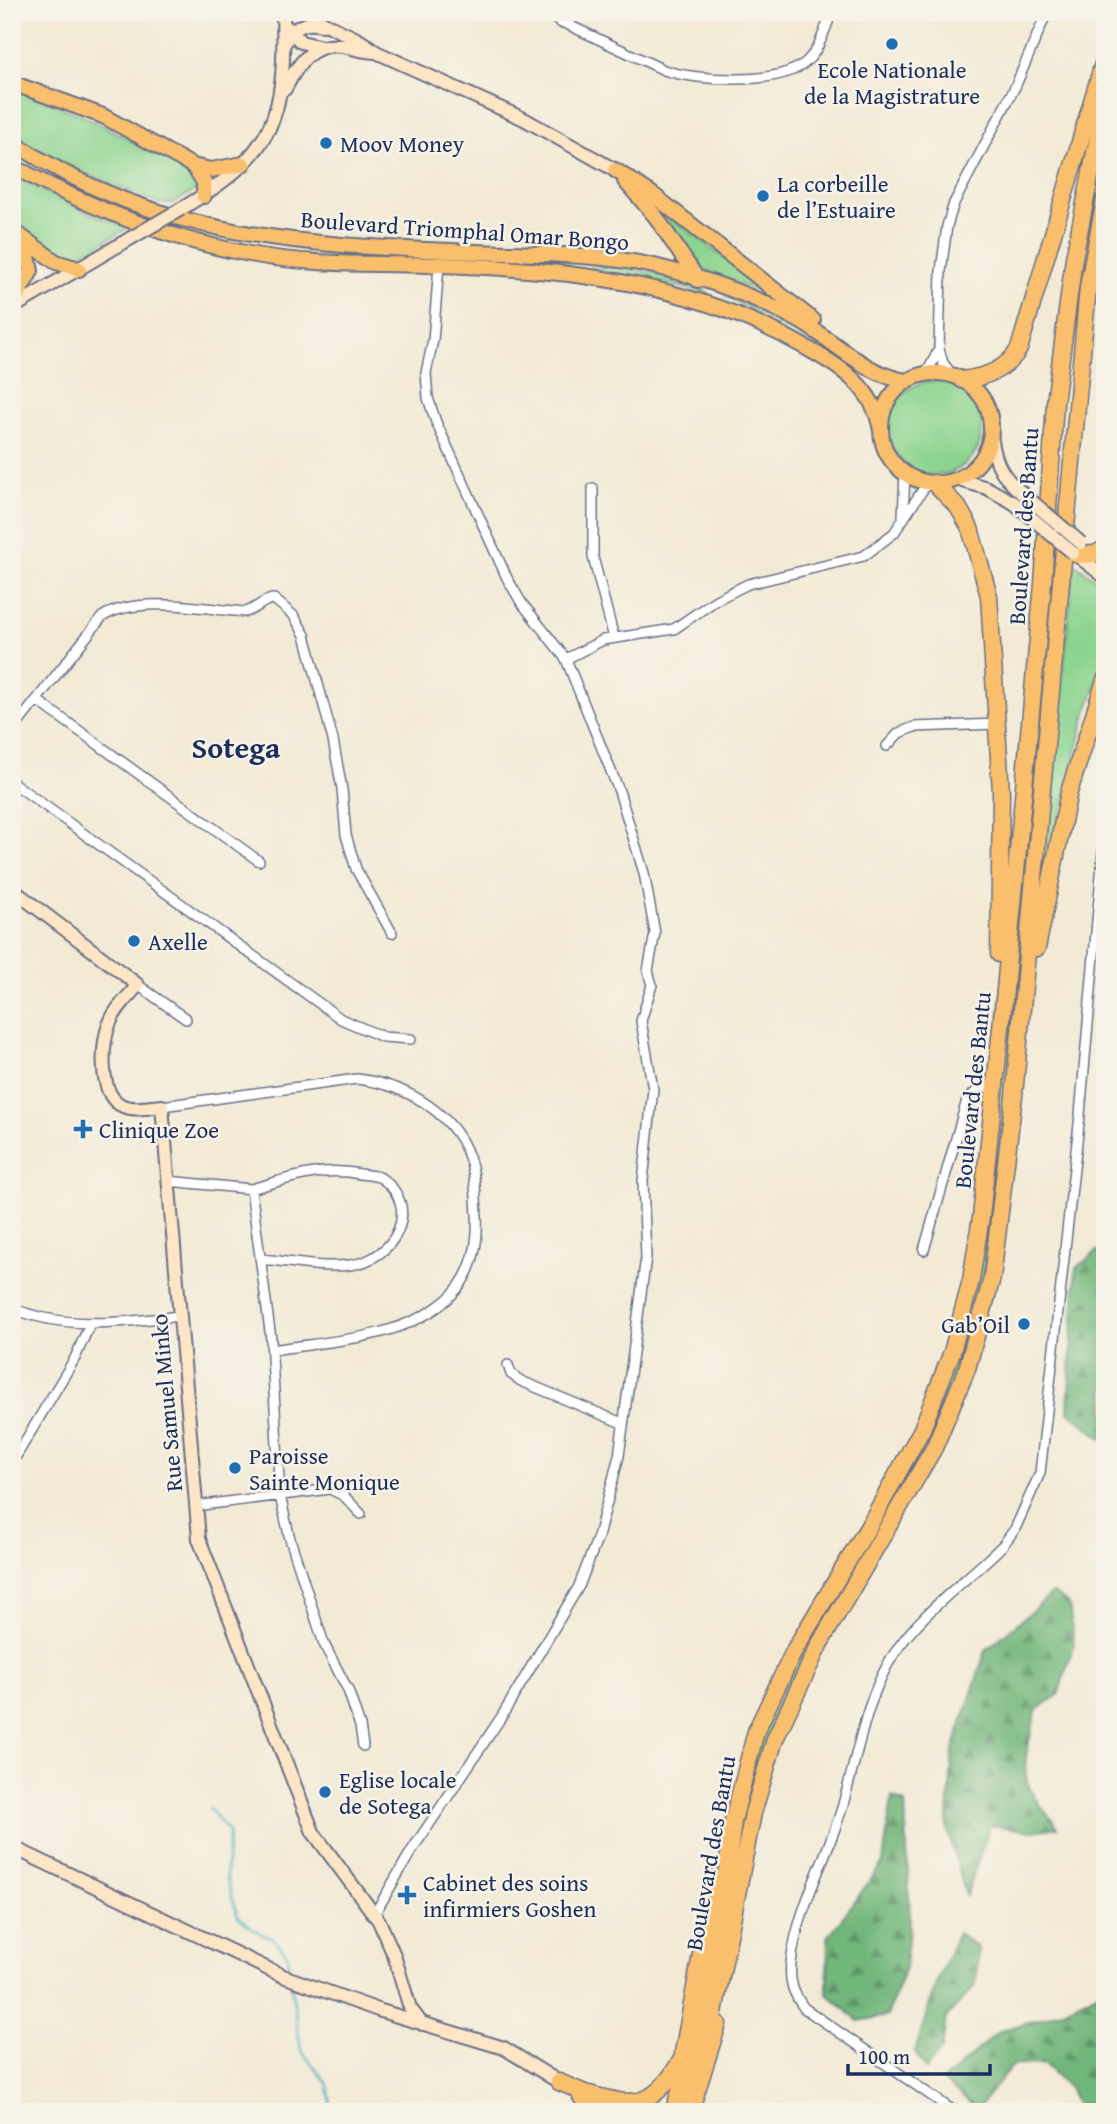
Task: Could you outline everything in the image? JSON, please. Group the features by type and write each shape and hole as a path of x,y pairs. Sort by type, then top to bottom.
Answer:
{"highway":[{"path":"958,378 1003,368 1019,349 1105,57"},
{"name":"Boulevard des Bantu","path":"708,2035 733,1821 756,1731 795,1649 892,1486 937,1394 952,1352 971,1280 1000,1043 1043,584 1055,403 1074,258 1105,102"},
{"name":"Boulevard des Bantu","path":"708,2035 717,2007 753,1813 775,1739 819,1645 934,1448 962,1382 992,1278 1014,1096 1088,287 1105,199"},
{"path":"931,483 964,517 984,569 991,609 1002,821 997,1003 1000,1043"},
{"path":"1077,550 1101,555"},
{"path":"1014,1096 1058,841 1079,757 1105,680"},
{"path":"663,2112 682,2059 715,1880 737,1785 756,1731"},
{"path":"673,2112 708,2035"},
{"path":"684,2112 708,2035"},
{"path":"690,2112 708,2035"},
{"path":"704,2112 708,2035"},
{"path":"595,2105 644,2101 660,2091 682,2059"},
{"path":"559,2082 595,2105 624,2112"}],"main road":[{"path":"12,83 103,116 193,166 220,169 243,164"},
{"name":"Boulevard Triomphal Omar Bongo","path":"12,142 67,175 138,207 225,231 329,246 606,260 653,266 697,278 778,309 879,375 914,378"},
{"name":"Boulevard Triomphal Omar Bongo","path":"12,166 87,203 192,241 292,260 439,265 592,277 654,287 729,310 796,342 842,370 864,388 874,402 881,431"},
{"path":"193,166 204,182 204,196"},
{"path":"615,170 656,217 697,278 724,301 780,328 796,342"},
{"path":"615,170 681,216 862,362"},
{"path":"12,230 56,262 79,269"},
{"path":"12,306 31,271 25,240"},
{"path":"937,373 958,378 975,390 985,404 990,429 981,459 956,479 931,483 905,473 890,458 881,431 886,406 895,392 914,378 937,373"}],"street":[{"path":"308,12 326,25 367,44 376,52"},
{"path":"541,12 682,77 724,78 779,74 806,62 815,52 832,12"},
{"path":"561,23 566,12"},
{"path":"958,378 943,363 939,349 941,271 951,214 1016,85 1047,12"},
{"path":"285,27 302,24 326,25"},
{"path":"285,27 300,43 376,52 524,119 615,170"},
{"path":"282,96 285,27"},
{"path":"12,306 226,182 267,136 282,96 303,58 322,47"},
{"path":"374,1914 412,1850 516,1694 579,1586 598,1537 619,1456 646,1257 643,1181 653,1089 640,1021 652,985 648,971 654,951 654,919 619,791 566,659 521,603 507,578 431,410 426,373 433,340 439,265"},
{"path":"914,378 930,367 939,349"},
{"path":"990,429 997,466 1018,498 1105,577"},
{"path":"903,519 905,473"},
{"path":"956,479 1018,498"},
{"path":"566,659 592,643 674,629 716,600 748,584 864,556 888,538 931,483"},
{"path":"593,488 593,557 614,638"},
{"path":"12,731 102,618 111,612 124,608 177,606 245,612 254,610 267,599 274,599 294,616 305,635 333,740 348,843 356,869 392,933"},
{"path":"38,701 259,861"},
{"path":"887,746 899,733 914,727 998,724"},
{"path":"12,782 341,1019 383,1037 411,1039"},
{"path":"955,2112 804,2008 790,1987 791,1963 802,1917 841,1812 865,1726 886,1668 906,1639 1003,1545 1015,1529 1040,1473 1080,1115 1105,830"},
{"path":"12,889 186,1019"},
{"path":"138,985 109,1026 106,1078 110,1094 121,1106 162,1106 357,1079 384,1082 429,1105 450,1125 464,1145 472,1167 478,1238 472,1265 438,1307 411,1322 378,1334 272,1350"},
{"path":"924,1250 967,1100 979,1089 995,1086"},
{"name":"Rue Samuel Minko","path":"162,1106 199,1539 313,1832 374,1914 390,1944 410,2008 422,2024"},
{"path":"168,1181 251,1189 306,1172 343,1171 380,1178 399,1200 401,1229 391,1247 352,1265 260,1259"},
{"path":"251,1189 256,1207 272,1350 273,1403 281,1496 290,1539 324,1644 348,1690 360,1726 363,1746"},
{"path":"12,1308 69,1323 90,1324 180,1316"},
{"path":"12,1463 75,1358 90,1324"},
{"path":"508,1365 512,1374 521,1381 622,1423"},
{"path":"195,1506 249,1497 281,1496 330,1489 344,1496 361,1514"},
{"path":"12,1847 296,1982 504,2048 559,2082"},
{"path":"381,2011 398,2006 402,2000 403,1984"}],"green space":[{"path":"12,88 81,115 146,148 189,173 198,182 198,189 174,203 160,204 65,165 12,132"},
{"path":"12,175 74,206 128,228 77,257 64,259 36,242 12,222"},
{"path":"647,198 780,301 700,268 666,219"},
{"path":"592,266 672,276 700,287 708,294 657,281 588,270"},
{"path":"724,295 780,319 841,360"},
{"path":"935,381 953,385 968,395 978,410 982,428 978,446 968,461 953,471 935,475 917,471 902,461 892,446 888,428 892,410 902,395 917,385"},
{"path":"1052,538 1060,544 1006,1109 983,1285 972,1332 938,1425 772,1729 751,1795 736,1861 730,1874 755,1753 791,1671 925,1441 967,1319"},
{"path":"1074,563 1105,586 1105,659 1085,717 1039,904"},
{"path":"1105,1245 1105,1441 1068,1411 1076,1268"},
{"path":"1053,1593 1069,1604 1074,1645 1058,1695 1036,1711 1025,1762 1028,1785 1034,1797 1058,1827 1033,1831 990,1825 966,1896 947,1828 953,1750 986,1650"},
{"path":"892,1797 905,1803 910,1919 905,1967 887,2016 858,2021 827,1993 828,1937 883,1863"},
{"path":"958,1933 978,1948 976,1985 946,2018 942,2048 926,2070 915,2052 935,1986"},
{"path":"1105,1989 1105,2112 1079,2112 1070,2089 1044,2064 1013,2065 977,2109 943,2081 998,2032 1060,2012"}],"waterway":[{"path":"209,1808 229,1832 226,1877 238,1917 261,1934 272,1937 288,1956 290,1974"},
{"path":"291,1984 301,2050 328,2085 332,2112"}],"place":[{"name":"Ecole Nationale de la Magistrature","path":"892,44"},
{"name":"Moov Money","path":"326,143"},
{"name":"La corbeille de l’Estuaire","path":"763,196"},
{"name":"Axelle","path":"134,941"},
{"name":"Clinique Zoe","path":"83,1129"},
{"name":"Gab’Oil","path":"1024,1324"},
{"name":"Paroisse Sainte Monique","path":"235,1468"},
{"name":"Eglise locale de Sotega","path":"325,1792"},
{"name":"Cabinet des soins infirmiers Goshen","path":"407,1895"}],"district":[{"name":"Sotega","path":"236,747"}]}
